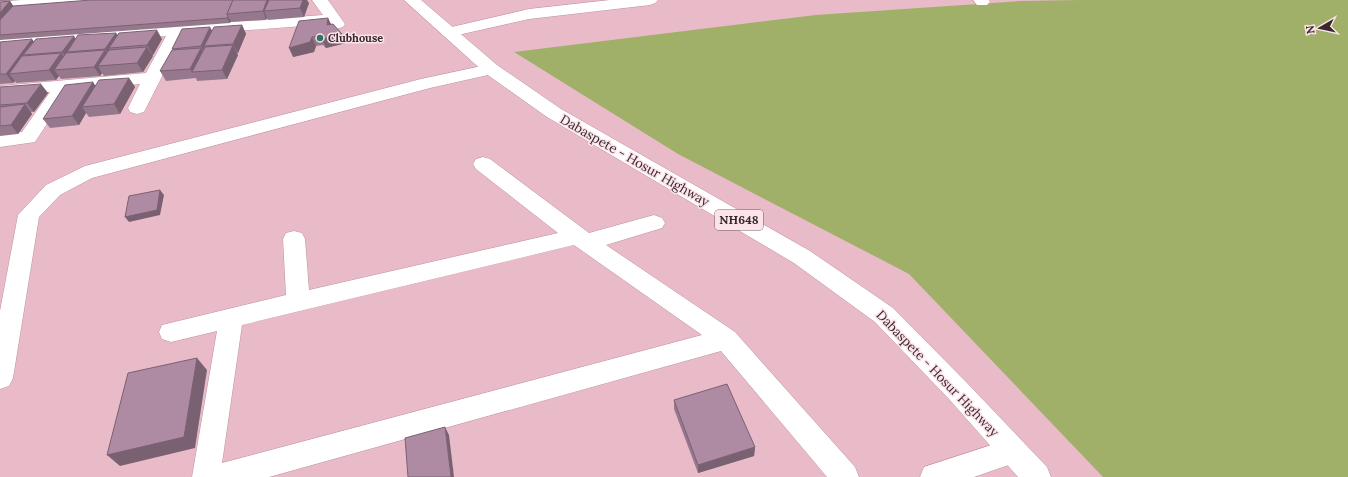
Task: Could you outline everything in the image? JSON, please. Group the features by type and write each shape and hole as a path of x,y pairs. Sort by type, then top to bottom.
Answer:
{"main road":[{"path":"0,6 78,0"},
{"path":"0,44 335,21 320,0"},
{"name":"Dabaspete - Hosur Highway","path":"412,0 491,69 554,113 802,257 884,315 958,391 1037,477"},
{"path":"449,32 529,14 650,0"},
{"path":"136,108 177,31"},
{"path":"0,378 29,215 53,190 85,173 427,84 491,69"},
{"path":"0,91 152,78"},
{"path":"0,141 28,138 64,86"},
{"path":"483,164 582,239 726,339 845,477"},
{"path":"171,332 231,317 654,223"},
{"path":"294,239 298,302"},
{"path":"206,477 231,317"},
{"path":"221,477 726,339"},
{"path":"934,477 1013,451"}],"green space":[{"path":"1348,0 1348,477 1103,477 909,274 678,154 514,52 816,15 1020,1"}],"building":[{"path":"91,0 233,0 227,14 227,18 0,35 0,20 13,6"},
{"path":"233,0 267,0 263,11 227,14"},
{"path":"269,0 303,0 300,8 264,11"},
{"path":"10,1 0,13 0,2"},
{"path":"328,18 327,25 333,24 342,34 322,39 319,36 312,37 310,42 289,48 299,21"},
{"path":"242,25 233,44 204,46 214,27"},
{"path":"210,27 201,46 172,49 182,29"},
{"path":"157,30 147,45 109,48 119,33"},
{"path":"116,33 105,49 67,52 78,35"},
{"path":"74,36 62,52 23,55 36,39"},
{"path":"32,39 6,74 0,74 0,42"},
{"path":"233,45 222,70 192,72 205,47"},
{"path":"147,47 137,63 98,66 109,50"},
{"path":"201,48 190,69 160,71 172,50"},
{"path":"105,50 94,67 54,70 66,53"},
{"path":"61,53 49,70 9,74 22,56"},
{"path":"129,78 114,104 82,107 99,80"},
{"path":"93,82 72,116 43,119 65,85"},
{"path":"41,84 27,103 0,105 0,87"},
{"path":"25,104 11,125 0,126 0,107"},
{"path":"160,190 157,210 125,217 129,196"},
{"path":"197,358 184,437 107,455 128,373"},
{"path":"727,384 755,447 698,465 674,400"},
{"path":"445,427 451,477 408,477 405,438"}],"place":[{"name":"Clubhouse","path":"320,38"}]}
